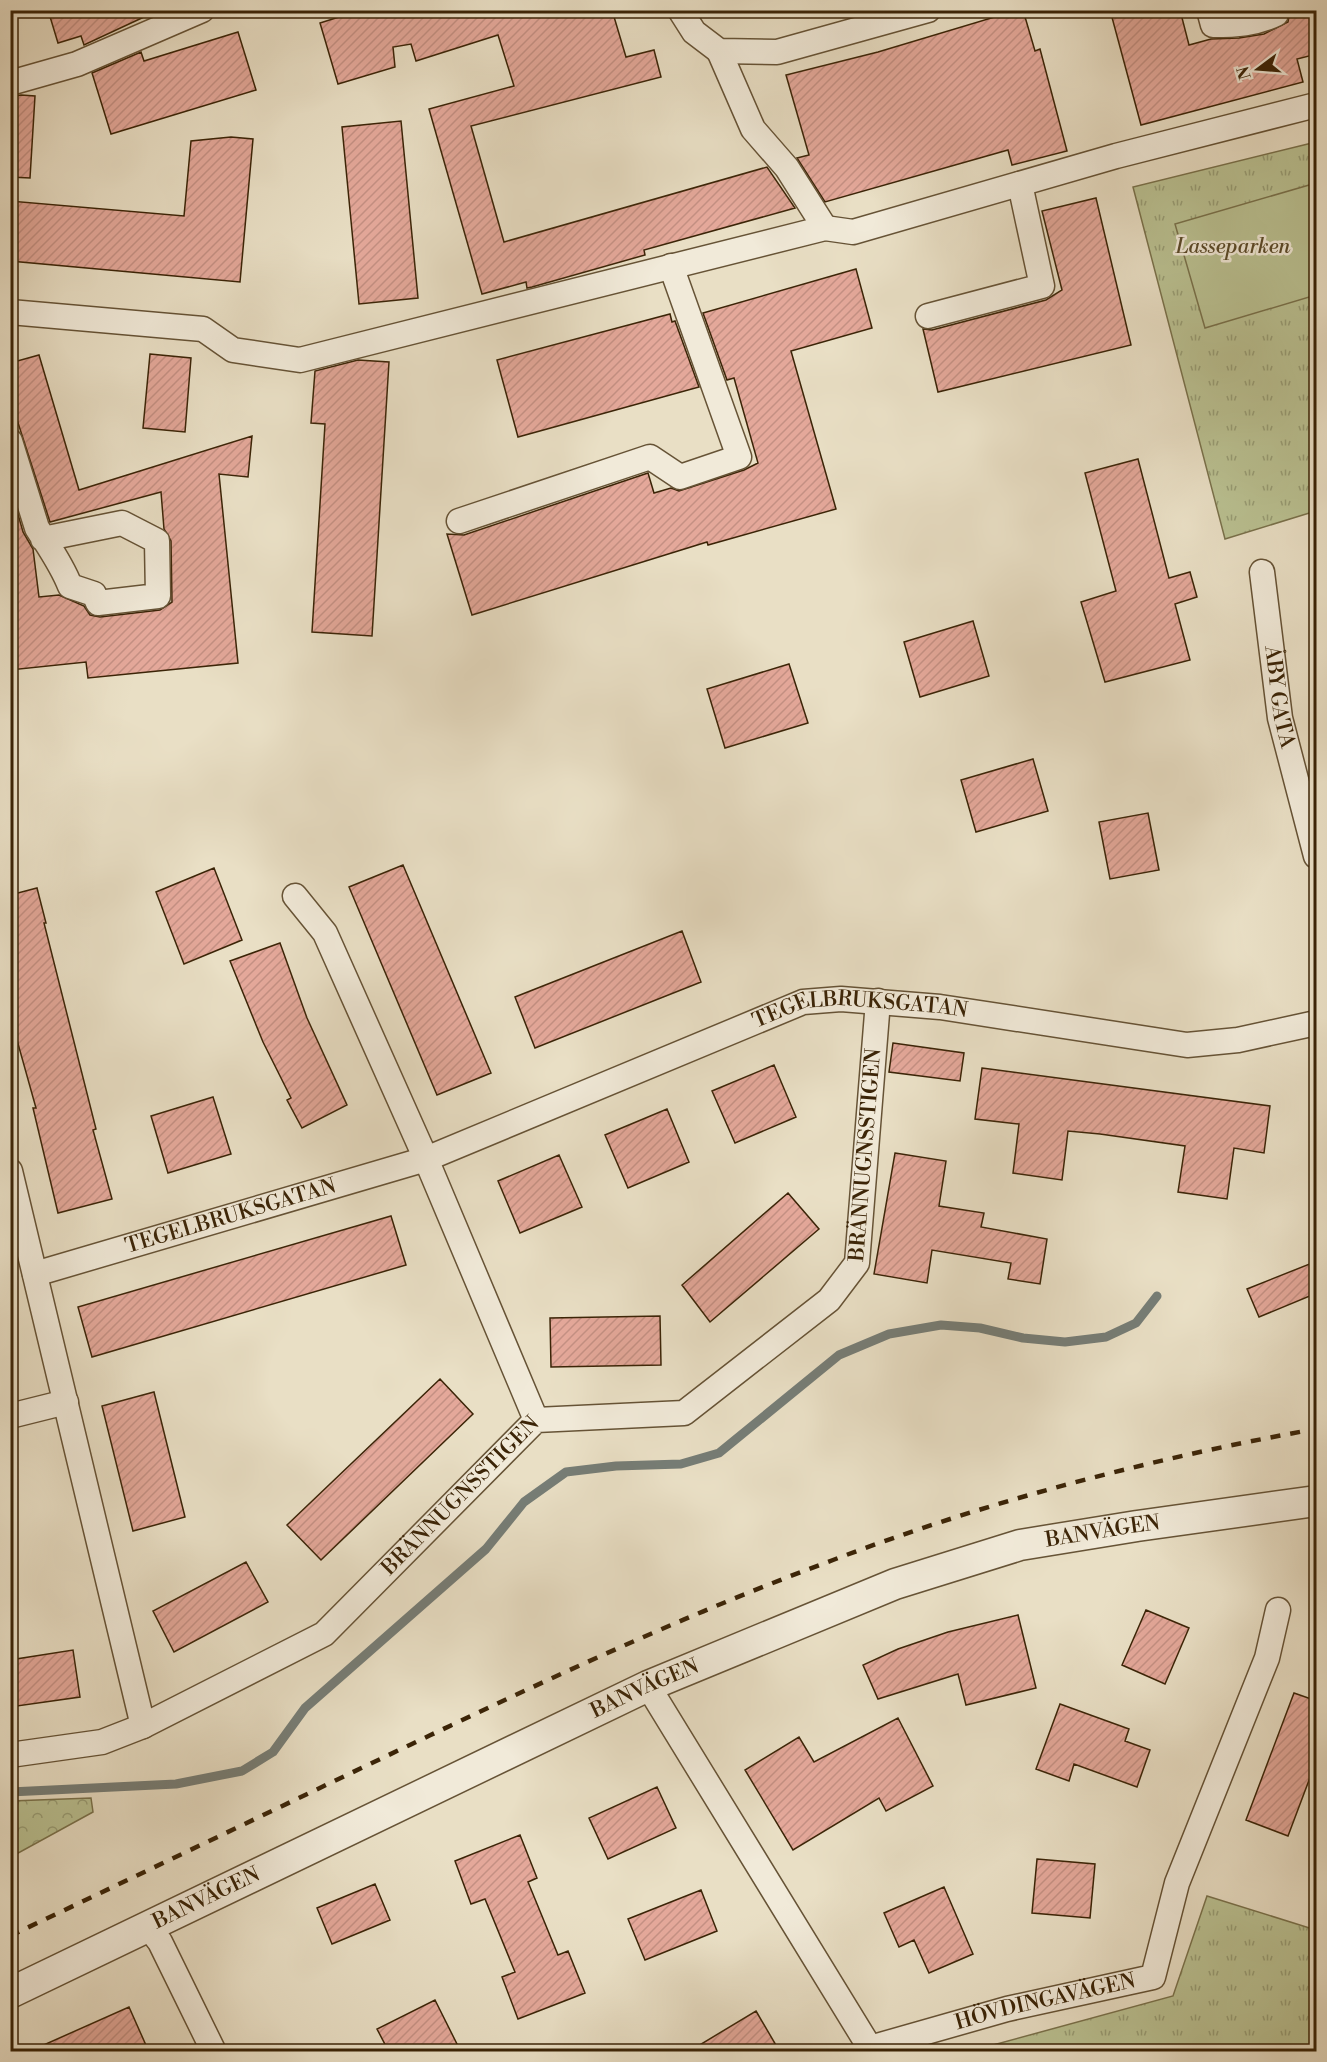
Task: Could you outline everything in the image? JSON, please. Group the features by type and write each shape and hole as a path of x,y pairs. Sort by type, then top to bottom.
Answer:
{"street":[{"path":"10,83 76,64 202,10"},
{"path":"680,10 694,32 718,51 753,129 787,168 825,228"},
{"path":"718,51 777,52 928,10"},
{"path":"1209,10 1213,25 1236,25 1266,19 1276,14 1276,10"},
{"path":"10,312 203,329 233,350 300,360 825,228 853,232 1116,156 1317,105"},
{"path":"928,316 1042,286 1020,184"},
{"path":"459,521 650,457 680,477 739,457 671,266"},
{"path":"10,441 36,528 63,568 70,586 94,594 98,603 158,596 157,541 122,523 44,539"},
{"name":"ÅBY GATA","path":"1262,572 1280,718 1317,856"},
{"path":"295,896 325,933 426,1159 536,1420"},
{"name":"TEGELBRUKSGATAN","path":"35,1274 426,1159 803,1002 841,999 940,1007 1187,1045 1238,1040 1317,1023"},
{"name":"BRÄNNUGNSSTIGEN","path":"10,1755 102,1742 143,1726 324,1634 536,1420 684,1413 829,1300 857,1263 878,1001"},
{"path":"10,1171 143,1726"},
{"path":"10,1416 66,1402"},
{"name":"BANVÄGEN","path":"10,1993 648,1686 895,1584 1020,1545 1317,1501"},
{"name":"HÖVDINGAVÄGEN","path":"648,1686 870,2048 1007,2009 1152,1977 1177,1883 1267,1658 1278,1610"},
{"path":"148,1928 160,1942 214,2052"}],"green space":[{"name":"Lasseparken","path":"1316,142 1316,511 1225,539 1133,187"},
{"path":"1316,183 1316,295 1205,328 1175,224"},
{"path":"91,1798 93,1812 11,1857 11,1801"},
{"path":"1207,1896 1316,1930 1316,2051 971,2051 1173,1996"}],"building":[{"path":"48,10 143,10 144,17 84,45 81,36 58,43"},
{"path":"361,10 612,10 626,57 654,50 661,77 471,126 504,242 767,167 795,208 644,250 645,255 532,287 527,288 526,282 482,294 429,109 514,86 498,35 416,61 411,44 393,47 395,67 338,84 320,23"},
{"path":"1023,10 1035,51 1040,49 1067,151 1012,165 1008,150 825,202 797,158 809,155 786,75 878,52"},
{"path":"1110,10 1180,10 1189,45 1211,39 1264,34 1288,22 1290,10 1317,10 1317,54 1297,59 1303,82 1141,125"},
{"path":"238,32 256,90 111,134 92,73 141,52 144,61"},
{"path":"35,96 30,178 10,177 10,97"},
{"path":"401,121 418,298 359,304 342,127"},
{"path":"231,137 253,139 240,282 10,261 10,201 184,216 191,141"},
{"path":"1096,198 1131,345 938,392 923,329 932,330 1046,300 1062,290 1042,211"},
{"path":"856,269 872,328 791,351 836,509 708,545 707,542 472,615 447,534 464,535 648,473 654,493 671,488 679,491 744,470 758,463 734,378 727,380 703,313"},
{"path":"670,314 672,322 675,321 699,387 518,437 497,360"},
{"path":"150,354 191,358 185,432 143,428"},
{"path":"39,355 79,490 252,436 248,477 219,474 238,663 88,678 86,662 10,670 10,500 14,500 23,532 33,549 39,597 59,595 84,606 90,615 100,617 160,610 172,602 171,541 164,529 161,492 50,522 10,398 10,363"},
{"path":"358,360 389,362 372,636 312,632 325,424 311,423 315,371"},
{"path":"1138,459 1169,578 1190,572 1197,597 1175,604 1190,660 1105,682 1081,602 1116,591 1085,473"},
{"path":"973,621 989,676 920,697 904,642"},
{"path":"789,664 808,723 725,748 707,689"},
{"path":"1033,759 1048,811 976,832 961,780"},
{"path":"1148,813 1159,870 1110,879 1099,822"},
{"path":"403,865 491,1073 437,1095 349,887"},
{"path":"214,868 242,940 184,964 156,892"},
{"path":"37,888 96,1129 93,1130 112,1199 58,1213 33,1108 36,1108 10,1015 10,895"},
{"path":"682,931 701,982 535,1048 515,997"},
{"path":"280,943 307,1018 347,1105 302,1128 287,1100 291,1098 263,1042 230,961"},
{"path":"893,1043 964,1053 960,1081 889,1072"},
{"path":"774,1065 796,1117 735,1143 712,1091"},
{"path":"982,1068 1270,1106 1264,1153 1234,1148 1227,1199 1178,1192 1185,1146 1100,1134 1068,1131 1062,1180 1013,1173 1019,1124 975,1119"},
{"path":"213,1097 231,1154 168,1173 151,1116"},
{"path":"667,1109 689,1162 628,1188 605,1135"},
{"path":"895,1153 946,1161 939,1206 984,1213 981,1227 1047,1239 1040,1284 1008,1279 1011,1263 932,1250 927,1283 874,1274"},
{"path":"559,1155 582,1207 520,1233 498,1181"},
{"path":"788,1193 819,1229 710,1322 682,1285"},
{"path":"391,1216 406,1265 92,1357 78,1307"},
{"path":"1317,1261 1317,1293 1259,1317 1247,1289"},
{"path":"660,1316 661,1365 551,1367 550,1318"},
{"path":"440,1379 473,1414 321,1560 287,1525"},
{"path":"154,1392 185,1517 133,1531 102,1406"},
{"path":"246,1562 268,1602 174,1652 153,1611"},
{"path":"1146,1610 1189,1628 1165,1684 1122,1665"},
{"path":"1018,1615 1036,1688 966,1705 958,1674 878,1699 863,1665 898,1649 948,1632"},
{"path":"73,1650 80,1697 10,1707 10,1660"},
{"path":"1294,1693 1317,1701 1317,1759 1288,1836 1246,1820"},
{"path":"1060,1704 1129,1729 1125,1741 1150,1750 1137,1787 1074,1764 1069,1781 1036,1769"},
{"path":"898,1718 933,1786 886,1811 879,1798 793,1850 745,1770 799,1737 814,1762"},
{"path":"657,1787 676,1828 608,1859 589,1818"},
{"path":"520,1835 537,1878 528,1882 558,1955 568,1951 585,1993 518,2019 502,1977 515,1972 485,1899 471,1904 455,1861"},
{"path":"1037,1859 1095,1864 1090,1918 1032,1913"},
{"path":"375,1884 390,1920 332,1944 317,1908"},
{"path":"944,1887 973,1954 929,1973 914,1940 899,1947 884,1913"},
{"path":"701,1890 717,1931 645,1960 628,1919"},
{"path":"435,2000 461,2052 389,2052 377,2029"},
{"path":"129,2007 149,2052 28,2052"},
{"path":"756,2011 780,2052 688,2052"}],"waterway":[{"path":"10,1792 176,1784 242,1771 273,1752 305,1708 486,1549 524,1502 566,1472 616,1466 681,1464 719,1453 839,1355 889,1334 941,1325 980,1328 1023,1338 1065,1342 1106,1337 1136,1323 1157,1296"}],"railway":[{"path":"10,1936 544,1682 659,1630 774,1582 892,1539 1011,1500 1194,1453 1316,1429"}]}
